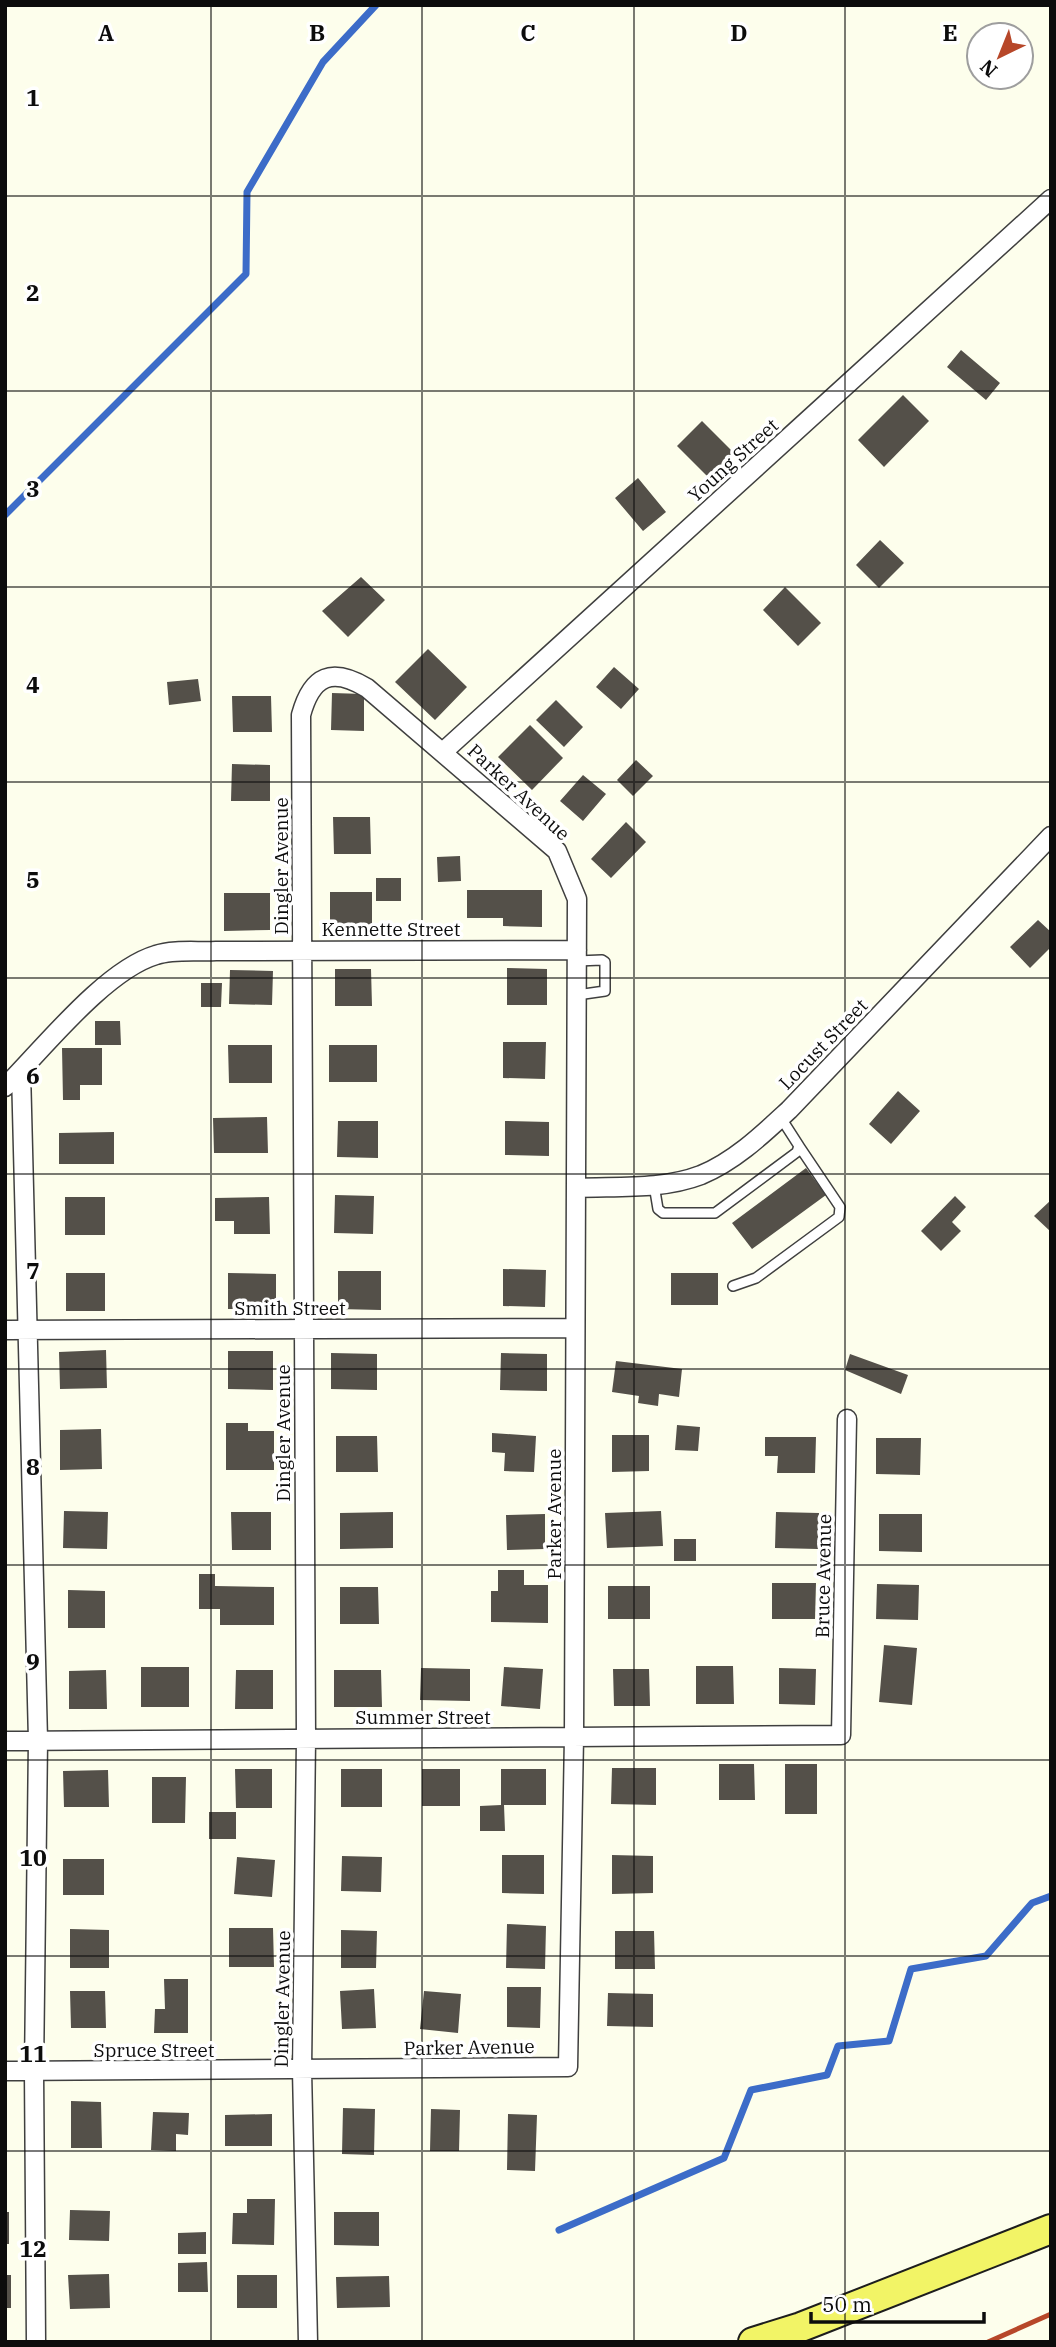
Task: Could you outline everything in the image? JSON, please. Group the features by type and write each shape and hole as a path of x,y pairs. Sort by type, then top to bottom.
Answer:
{"main road":[{"path":"753,2342 801,2327 1051,2229"}],"street":[{"name":"Young Street","path":"444,751 1051,199"},
{"name":"Dingler Avenue","path":"308,2342 302,2070 306,1739 301,715 307,692 325,678 348,676 368,688 444,751"},
{"name":"Parker Avenue","path":"302,2070 568,2067 574,1737 577,899 557,851 444,751"},
{"name":"Locust Street","path":"576,1188 654,1185 702,1174 747,1148 781,1118 1051,836"},
{"name":"Kennette Street","path":"5,1087 60,1028 113,979 156,954 302,951 577,956"},
{"path":"21,1071 38,1741 34,2071 36,2342"},
{"name":"Smith Street","path":"5,1331 575,1328"},
{"name":"Bruce Avenue","path":"841,1735 847,1419"},
{"name":"Summer Street","path":"5,1741 841,1735"},
{"name":"Spruce Street","path":"5,2071 302,2070"}],"lane":[{"path":"577,956 605,962 605,991 577,995"},
{"path":"733,1286 756,1278 839,1217 840,1207 781,1118"},
{"path":"654,1185 658,1209 663,1213 715,1213 797,1152 799,1146"}],"building":[{"path":"961,350 1000,383 986,400 947,367"},
{"path":"903,395 929,421 884,467 858,440"},
{"path":"702,421 734,453 709,478 677,446"},
{"path":"638,478 666,512 643,531 615,498"},
{"path":"880,540 904,563 879,588 856,565"},
{"path":"361,577 385,600 348,637 322,611"},
{"path":"785,587 821,623 798,646 763,610"},
{"path":"428,649 467,687 435,720 395,682"},
{"path":"614,667 639,689 621,709 596,687"},
{"path":"198,679 201,701 169,705 167,682"},
{"path":"332,693 364,694 364,731 331,730"},
{"path":"232,696 271,696 272,732 233,732"},
{"path":"556,700 583,727 564,747 536,720"},
{"path":"530,725 563,758 532,790 498,757"},
{"path":"636,760 653,776 633,796 617,780"},
{"path":"232,764 270,765 270,801 231,801"},
{"path":"583,775 606,794 583,821 560,801"},
{"path":"333,817 370,817 371,854 334,854"},
{"path":"626,822 646,842 611,878 591,859"},
{"path":"460,856 461,881 438,882 437,857"},
{"path":"376,878 401,878 401,901 376,901"},
{"path":"467,890 542,890 542,927 503,926 503,918 467,918"},
{"path":"330,892 372,892 372,930 330,930"},
{"path":"224,893 270,893 270,930 224,931"},
{"path":"1038,920 1051,932 1051,947 1030,968 1010,947"},
{"path":"507,968 547,969 547,1005 507,1005"},
{"path":"335,969 371,969 372,1006 335,1006"},
{"path":"230,970 273,971 272,1005 229,1004"},
{"path":"201,983 222,983 221,1007 201,1007"},
{"path":"95,1021 120,1021 121,1045 95,1045"},
{"path":"503,1042 546,1042 545,1079 503,1078"},
{"path":"228,1045 272,1045 272,1083 229,1083"},
{"path":"329,1045 377,1045 377,1082 329,1082"},
{"path":"62,1048 102,1048 102,1085 80,1085 80,1100 63,1100"},
{"path":"898,1091 920,1111 891,1144 869,1124"},
{"path":"267,1117 268,1153 214,1153 213,1118"},
{"path":"338,1121 378,1121 378,1158 337,1157"},
{"path":"505,1121 549,1122 549,1156 505,1155"},
{"path":"114,1132 114,1164 59,1164 59,1133"},
{"path":"806,1168 826,1195 752,1249 732,1223"},
{"path":"335,1195 374,1196 373,1234 334,1233"},
{"path":"955,1196 966,1207 952,1222 961,1231 941,1251 921,1231"},
{"path":"65,1197 105,1197 105,1235 65,1235"},
{"path":"269,1197 270,1234 234,1234 234,1221 215,1221 215,1198"},
{"path":"1051,1200 1051,1232 1034,1216"},
{"path":"503,1269 546,1270 545,1307 503,1306"},
{"path":"338,1271 381,1271 381,1310 338,1309"},
{"path":"66,1273 105,1273 105,1311 66,1311"},
{"path":"228,1273 276,1274 276,1309 228,1309"},
{"path":"671,1273 718,1273 718,1305 671,1305"},
{"path":"106,1350 107,1388 60,1389 59,1352"},
{"path":"228,1351 273,1351 273,1390 228,1389"},
{"path":"331,1353 377,1354 377,1390 331,1389"},
{"path":"501,1353 547,1354 547,1391 500,1390"},
{"path":"850,1354 908,1375 901,1394 845,1370"},
{"path":"616,1361 682,1369 679,1397 659,1394 658,1406 638,1403 639,1396 612,1392"},
{"path":"226,1423 248,1423 248,1431 274,1431 274,1470 226,1470"},
{"path":"677,1425 700,1427 698,1451 675,1450"},
{"path":"101,1429 102,1469 60,1470 60,1430"},
{"path":"492,1433 536,1436 534,1472 504,1471 505,1453 492,1452"},
{"path":"612,1435 649,1435 649,1471 612,1472"},
{"path":"336,1436 377,1436 378,1472 336,1472"},
{"path":"765,1437 816,1437 815,1473 777,1473 778,1456 765,1456"},
{"path":"876,1438 921,1438 920,1475 876,1474"},
{"path":"64,1511 108,1512 107,1549 63,1548"},
{"path":"661,1511 663,1546 607,1548 605,1513"},
{"path":"231,1512 271,1512 271,1550 232,1550"},
{"path":"393,1512 393,1548 340,1549 340,1513"},
{"path":"776,1512 819,1513 818,1549 775,1548"},
{"path":"545,1514 545,1549 507,1550 506,1515"},
{"path":"879,1514 922,1514 922,1552 879,1551"},
{"path":"674,1539 696,1539 696,1561 674,1561"},
{"path":"498,1570 524,1570 524,1585 548,1585 548,1623 491,1622 491,1591 498,1591"},
{"path":"199,1574 215,1574 215,1586 274,1587 274,1625 220,1625 220,1609 199,1609"},
{"path":"772,1583 816,1583 815,1619 772,1619"},
{"path":"877,1584 919,1585 918,1620 876,1619"},
{"path":"608,1586 650,1586 650,1619 608,1619"},
{"path":"340,1587 378,1587 379,1624 340,1624"},
{"path":"68,1590 105,1591 105,1628 68,1628"},
{"path":"884,1645 917,1648 912,1705 879,1702"},
{"path":"696,1666 733,1666 734,1704 696,1704"},
{"path":"141,1667 189,1667 189,1707 141,1707"},
{"path":"504,1667 543,1669 540,1709 501,1706"},
{"path":"421,1668 470,1669 470,1701 420,1700"},
{"path":"779,1668 816,1669 815,1705 779,1704"},
{"path":"613,1669 649,1669 650,1706 614,1706"},
{"path":"106,1670 107,1709 69,1709 69,1671"},
{"path":"236,1670 273,1670 273,1709 235,1709"},
{"path":"334,1670 381,1670 382,1707 334,1707"},
{"path":"719,1764 754,1764 755,1800 719,1800"},
{"path":"785,1764 817,1764 817,1814 785,1814"},
{"path":"612,1768 656,1768 656,1805 611,1804"},
{"path":"235,1769 272,1769 272,1808 236,1808"},
{"path":"341,1769 382,1769 382,1807 341,1807"},
{"path":"422,1769 460,1769 460,1806 422,1806"},
{"path":"501,1769 546,1769 546,1805 504,1805 505,1831 480,1831 480,1806 501,1805"},
{"path":"108,1770 109,1807 64,1807 63,1771"},
{"path":"152,1777 186,1777 185,1823 152,1823"},
{"path":"209,1812 236,1812 236,1839 209,1839"},
{"path":"502,1855 544,1855 544,1894 502,1893"},
{"path":"612,1855 653,1856 653,1893 612,1894"},
{"path":"342,1856 382,1857 381,1892 341,1891"},
{"path":"237,1857 275,1860 272,1897 234,1894"},
{"path":"63,1859 104,1859 104,1895 63,1895"},
{"path":"507,1924 546,1926 545,1969 506,1968"},
{"path":"229,1928 273,1928 274,1967 229,1967"},
{"path":"70,1929 109,1930 109,1968 70,1968"},
{"path":"341,1930 377,1931 376,1968 341,1968"},
{"path":"615,1931 654,1931 655,1969 615,1969"},
{"path":"164,1979 188,1979 188,2033 154,2033 155,2009 165,2009"},
{"path":"507,1987 541,1987 540,2028 507,2027"},
{"path":"374,1989 376,2028 342,2029 340,1991"},
{"path":"70,1991 105,1991 106,2028 71,2028"},
{"path":"424,1991 461,1994 458,2033 420,2029"},
{"path":"608,1993 653,1994 653,2027 607,2026"},
{"path":"71,2101 101,2102 102,2148 71,2148"},
{"path":"343,2108 375,2109 374,2155 342,2154"},
{"path":"431,2109 460,2110 459,2151 430,2151"},
{"path":"153,2112 189,2113 188,2135 176,2134 176,2151 151,2150"},
{"path":"272,2114 272,2146 225,2146 225,2115"},
{"path":"508,2114 537,2115 535,2171 507,2170"},
{"path":"247,2199 275,2199 274,2245 232,2244 233,2213 247,2213"},
{"path":"70,2210 110,2211 109,2241 69,2240"},
{"path":"5,2212 9,2212 9,2244 5,2244"},
{"path":"334,2212 379,2212 379,2246 334,2245"},
{"path":"206,2232 206,2254 178,2254 178,2233"},
{"path":"207,2262 208,2292 178,2292 178,2263"},
{"path":"109,2274 110,2308 70,2309 68,2275"},
{"path":"5,2275 11,2275 11,2308 5,2308"},
{"path":"237,2275 277,2275 277,2308 237,2308"},
{"path":"389,2276 390,2307 337,2308 336,2277"}],"waterway":[{"path":"5,515 246,274 247,192 323,62 376,5"},
{"path":"559,2230 724,2158 751,2090 827,2075 838,2046 889,2041 911,1969 986,1956 1032,1903 1051,1896"}],"railway":[{"path":"988,2342 1051,2314"}]}
